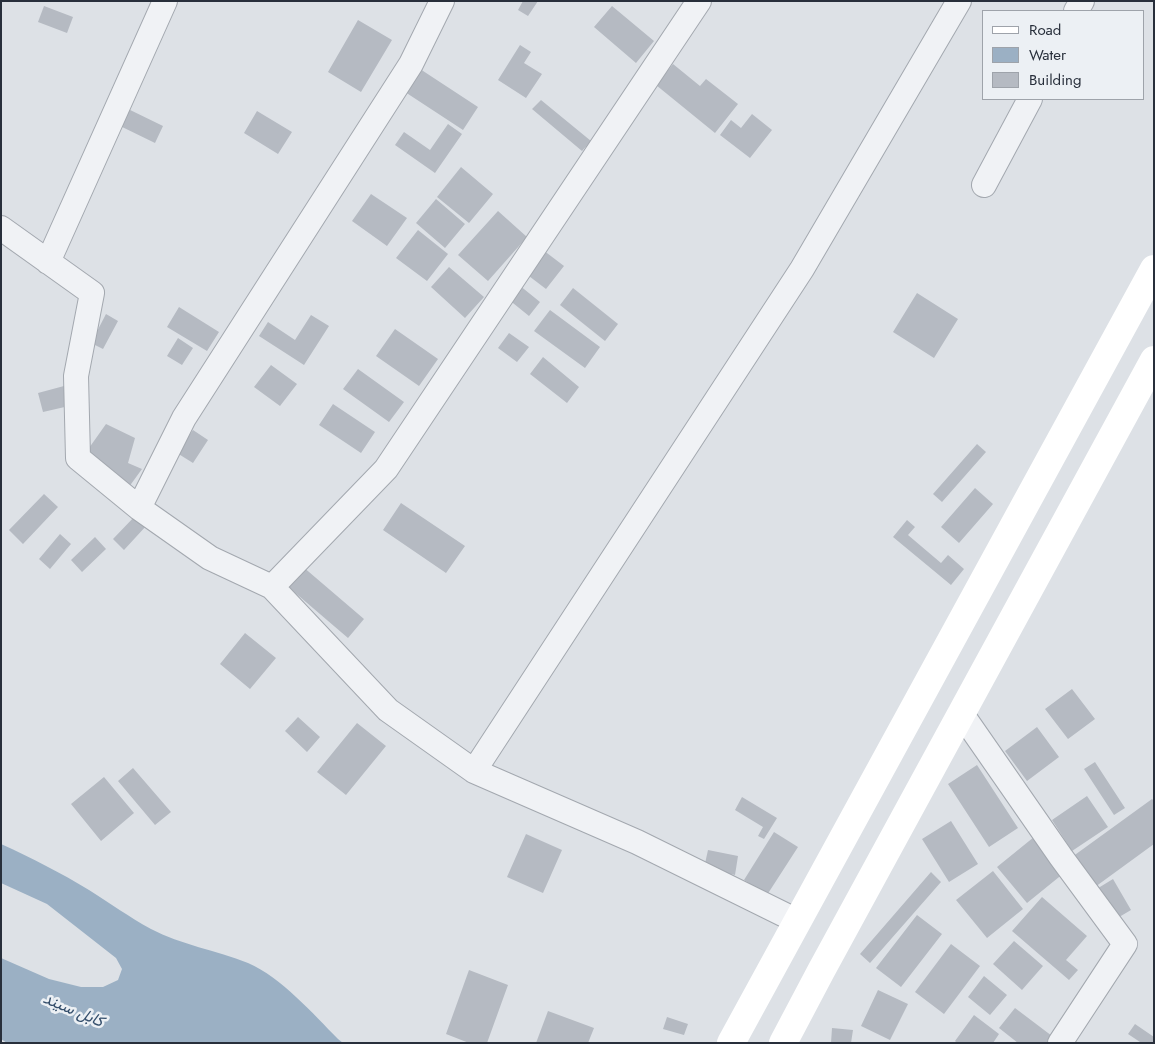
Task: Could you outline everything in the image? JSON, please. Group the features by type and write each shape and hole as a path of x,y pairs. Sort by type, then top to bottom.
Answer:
{"street":[{"path":"48,262 165,1"},
{"path":"139,508 184,418 410,64 442,1"},
{"path":"272,587 386,469 699,1"},
{"path":"474,771 802,269 959,1"},
{"path":"984,185 1029,100"},
{"path":"1,228 92,294 76,376 78,458 139,508 210,558 272,587 388,710 474,771 638,842 797,921"},
{"path":"731,1043 1154,269"},
{"path":"783,1043 1154,360"},
{"path":"1018,516 1057,537"},
{"path":"961,713 1125,944 1060,1043"}],"water":[{"name":"کابل سيند","path":"1,844 68,878 162,935 236,958 261,970 285,987 343,1043 7,1043 1,1039 1,958 49,979 81,987 103,987 118,980 122,969 116,958 47,904 1,883"}],"building":[{"path":"523,1 538,1 528,16 518,10"},
{"path":"44,6 73,17 67,33 38,22"},
{"path":"612,6 654,41 636,63 594,27"},
{"path":"358,20 392,40 361,92 328,72"},
{"path":"520,45 531,52 524,63 542,74 526,98 498,80"},
{"path":"673,64 700,86 706,79 738,104 715,133 656,85"},
{"path":"417,67 478,107 463,130 402,90"},
{"path":"541,100 591,141 582,151 532,109"},
{"path":"124,107 163,126 155,143 116,124"},
{"path":"257,111 292,132 278,154 244,133"},
{"path":"752,114 772,130 750,158 720,135 731,120 741,128"},
{"path":"448,124 462,134 435,173 395,145 404,132 430,150"},
{"path":"461,167 493,194 469,223 437,197"},
{"path":"371,194 407,218 387,246 352,221"},
{"path":"436,199 465,224 445,248 416,223"},
{"path":"498,211 527,237 488,281 458,255"},
{"path":"418,230 448,254 427,281 396,258"},
{"path":"543,250 564,266 546,289 525,273"},
{"path":"449,267 484,297 465,318 431,287"},
{"path":"519,285 540,302 529,316 508,299"},
{"path":"573,288 618,324 605,341 560,305"},
{"path":"917,293 958,319 934,358 893,332"},
{"path":"179,307 219,332 207,351 167,327"},
{"path":"550,310 600,347 585,368 534,331"},
{"path":"106,314 118,321 103,349 91,343"},
{"path":"311,315 329,326 304,365 259,336 268,322 295,340"},
{"path":"395,329 438,359 419,386 376,356"},
{"path":"509,333 529,347 517,362 498,348"},
{"path":"178,338 193,348 182,365 167,356"},
{"path":"543,357 579,387 567,403 530,374"},
{"path":"271,365 297,384 280,406 254,387"},
{"path":"358,369 404,402 389,422 343,389"},
{"path":"64,386 69,406 43,412 38,393"},
{"path":"333,404 375,432 361,453 319,425"},
{"path":"106,424 135,438 128,463 142,469 126,491 95,469 89,448"},
{"path":"193,430 208,440 193,463 177,453"},
{"path":"977,444 986,452 942,502 933,494"},
{"path":"975,488 993,504 959,543 941,527"},
{"path":"44,494 58,507 23,544 9,530"},
{"path":"401,503 465,546 446,573 383,530"},
{"path":"136,515 147,525 124,550 113,539"},
{"path":"907,520 915,527 908,535 941,563 948,555 964,569 951,585 893,537"},
{"path":"60,534 71,544 50,569 39,559"},
{"path":"95,537 106,549 82,572 71,560"},
{"path":"302,566 364,619 348,638 286,585"},
{"path":"245,633 276,658 250,689 220,664"},
{"path":"1072,689 1095,719 1068,739 1045,709"},
{"path":"298,717 320,737 307,752 285,731"},
{"path":"357,723 386,746 346,795 317,772"},
{"path":"1037,727 1059,757 1027,781 1005,751"},
{"path":"1095,762 1125,808 1114,815 1084,769"},
{"path":"977,765 1018,828 989,847 948,784"},
{"path":"133,768 171,812 155,825 118,781"},
{"path":"104,777 134,813 101,841 71,804"},
{"path":"1087,796 1108,827 1072,851 1052,820"},
{"path":"742,797 777,818 764,839 758,836 763,827 735,810"},
{"path":"1152,799 1154,801 1154,844 1095,887 1072,857"},
{"path":"951,821 978,864 949,882 922,839"},
{"path":"774,832 798,847 767,895 744,880"},
{"path":"526,834 562,850 543,893 507,877"},
{"path":"1034,837 1064,873 1027,903 997,867"},
{"path":"708,850 738,856 735,875 704,868"},
{"path":"993,871 1023,909 987,938 956,900"},
{"path":"931,872 941,882 870,963 860,954"},
{"path":"1113,879 1131,910 1114,920 1095,890"},
{"path":"1042,897 1087,936 1066,960 1078,970 1069,980 1012,931"},
{"path":"917,915 942,934 901,987 876,968"},
{"path":"1014,941 1043,966 1022,990 993,964"},
{"path":"951,944 980,966 944,1014 915,992"},
{"path":"469,970 508,985 487,1043 469,1043 446,1034"},
{"path":"984,976 1007,995 990,1015 968,997"},
{"path":"878,990 908,1004 890,1040 861,1026"},
{"path":"1015,1008 1052,1036 1047,1043 1018,1043 999,1028"},
{"path":"548,1011 594,1028 588,1043 536,1043"},
{"path":"974,1015 999,1034 993,1043 957,1043 955,1041"},
{"path":"667,1017 688,1024 684,1035 663,1029"},
{"path":"1135,1024 1154,1037 1154,1043 1139,1043 1128,1034"},
{"path":"832,1028 853,1030 851,1043 831,1043"}]}
